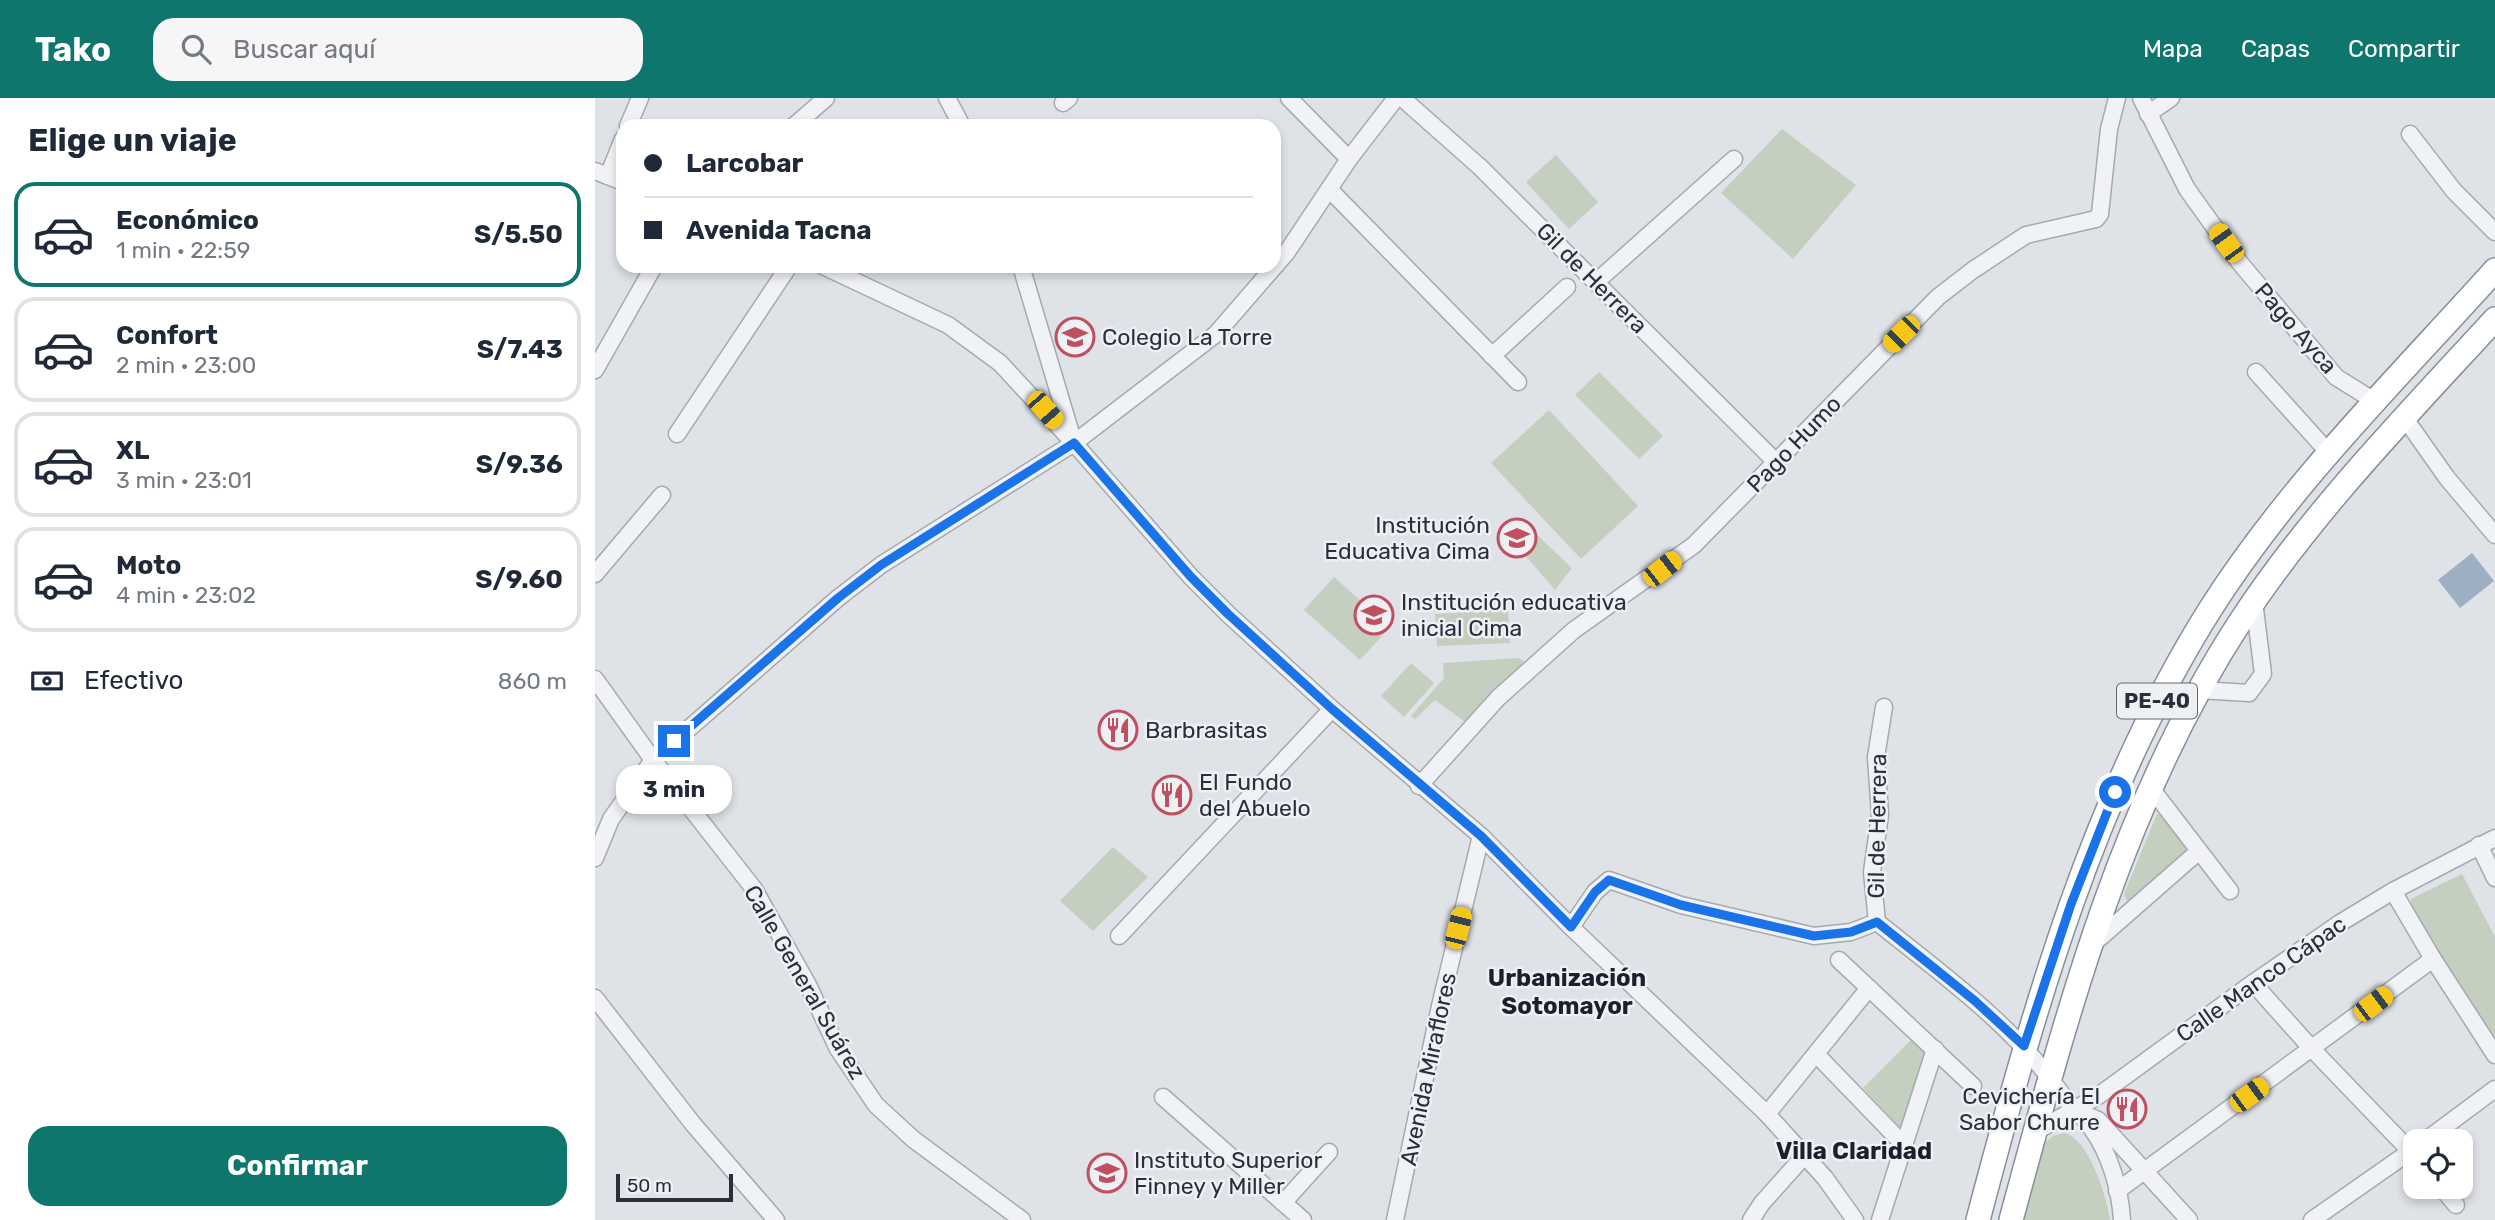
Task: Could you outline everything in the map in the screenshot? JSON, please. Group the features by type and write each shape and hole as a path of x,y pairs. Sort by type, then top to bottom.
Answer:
{"highway":[{"name":"PE-40","path":"1978,1220 2024,1046 2071,904 2120,780 2172,674 2244,560 2329,453 2495,270"},
{"path":"2476,290 2495,307"},
{"name":"PE-40","path":"2011,1220 2089,947 2124,848 2199,690 2254,601 2309,527 2404,417 2495,319"},
{"path":"2172,674 2199,690"}],"street":[{"path":"631,119 640,98"},
{"path":"802,119 826,98"},
{"path":"947,98 958,119"},
{"path":"1289,98 1349,159"},
{"path":"1281,259 1349,159 1396,98"},
{"name":"Gil de Herrera","path":"1402,98 1480,167 1777,463"},
{"name":"Pago Humo","path":"1419,786 1498,698 1574,630 1694,545 1938,297 1973,270 2027,235 2096,219 2099,214 2109,129 2117,98"},
{"name":"Pago Ayca","path":"2141,98 2187,189 2240,263 2336,377 2376,402"},
{"path":"2148,114 2171,98"},
{"path":"2410,134 2454,191 2495,232"},
{"path":"609,176 616,158"},
{"path":"1597,282 1734,159"},
{"path":"1329,189 1518,382"},
{"path":"595,370 650,273"},
{"path":"677,433 784,273"},
{"path":"838,273 927,314 967,337 1016,378 1191,577 1332,709 1419,786 1481,836 1571,927 1767,1114 1825,1178 1854,1220"},
{"path":"1023,273 1074,443"},
{"path":"595,858 611,819 653,760 838,598 870,573 1074,443 1216,334 1269,273"},
{"path":"1492,356 1567,288"},
{"path":"2256,372 2329,453"},
{"path":"2404,417 2447,478 2495,535"},
{"path":"595,574 662,495"},
{"path":"2199,690 2249,693 2263,674 2254,601"},
{"name":"Calle General Suárez","path":"595,679 653,760 754,889 808,985 838,1049 876,1105 913,1139 1022,1220"},
{"name":"Gil de Herrera","path":"1884,707 1876,757 1879,815 1872,872 1877,922 1975,1001 2024,1046 2050,1076 2102,1145 2117,1191 2122,1220"},
{"path":"1119,936 1332,709"},
{"path":"2151,788 2230,891"},
{"name":"Avenida Miraflores","path":"1395,1220 1440,1006 1481,836"},
{"name":"Calle Manco Cápac","path":"2035,1132 2076,1110 2340,923 2393,891 2495,838"},
{"path":"2479,845 2495,878"},
{"path":"2089,947 2199,851"},
{"path":"1571,927 1595,892 1609,880 1681,905 1814,936 1851,932 1877,922"},
{"path":"2393,891 2495,1055"},
{"path":"2117,1191 2433,959"},
{"path":"1839,960 1973,1086"},
{"path":"2253,983 2312,1049 2403,1141"},
{"path":"1767,1114 1869,988"},
{"path":"595,998 693,1124 776,1220"},
{"path":"1879,1220 1935,1049"},
{"path":"1816,1054 1904,1145"},
{"path":"2441,1129 2494,1090"},
{"path":"1163,1097 1303,1220"},
{"path":"2076,1110 2098,1120 2189,1220"},
{"path":"1283,1203 1328,1152"},
{"path":"1751,1220 1762,1203 1805,1155"},
{"path":"2312,1220 2403,1159"},
{"path":"2451,1199 2456,1205"}],"green space":[{"path":"1782,129 1856,185 1793,259 1721,193"},
{"path":"1556,155 1598,202 1569,229 1526,182"},
{"path":"1599,372 1663,436 1639,459 1575,395"},
{"path":"1549,410 1638,506 1581,559 1491,463"},
{"path":"1534,532 1572,568 1555,590 1517,546"},
{"path":"1334,577 1390,627 1360,660 1304,610"},
{"path":"1508,610 1510,643 1437,646 1435,614"},
{"path":"1519,658 1524,662 1465,722 1435,700 1415,719 1411,716 1444,678 1443,663"},
{"path":"1411,663 1434,683 1404,717 1381,696"},
{"path":"2157,814 2162,815 2189,848 2188,855 2134,901 2126,900 2124,894"},
{"path":"1113,847 1148,877 1093,931 1060,901"},
{"path":"2462,874 2495,937 2495,1046 2412,909 2411,899"},
{"path":"1915,1036 1931,1050 1905,1133 1863,1088"},
{"path":"2064,1133 2081,1145 2095,1169 2110,1220 2022,1220 2043,1144 2053,1136"}],"water":[{"path":"2472,553 2494,581 2460,608 2438,580"}],"place":[{"name":"Colegio La Torre","path":"1075,337"},
{"name":"Institución Educativa Cima","path":"1517,538"},
{"name":"Institución educativa inicial Cima","path":"1374,615"},
{"name":"Barbrasitas","path":"1118,730"},
{"name":"El Fundo del Abuelo","path":"1172,795"},
{"name":"Cevichería El Sabor Churre","path":"2127,1109"},
{"name":"Instituto Superior Finney y Miller","path":"1107,1173"}],"district":[{"name":"Urbanización Sotomayor","path":"1567,992"},
{"name":"Villa Claridad","path":"1854,1151"}],"route":[{"path":"674,741 838,598 881,565 1074,443 1191,577 1228,614 1419,786 1481,836 1571,927 1595,892 1609,880 1681,905 1814,936 1851,932 1877,922 1975,1001 2024,1046 2071,904 2115,792"}]}
